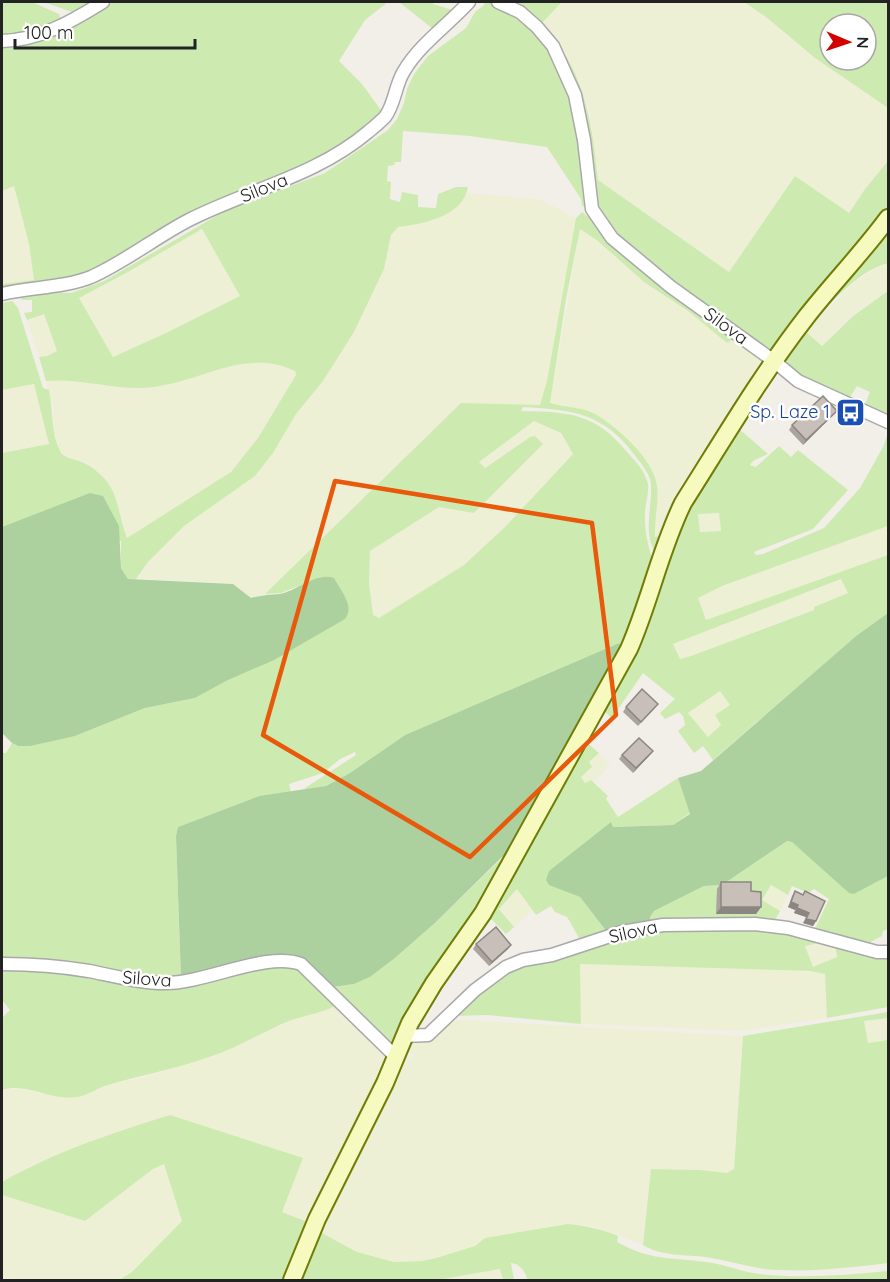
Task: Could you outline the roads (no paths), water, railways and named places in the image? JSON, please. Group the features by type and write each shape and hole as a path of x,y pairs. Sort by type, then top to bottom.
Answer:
{"street":[{"path":"2,41 20,41 46,33 75,20 103,2"},
{"name":"Silova","path":"2,294 27,288 54,286 90,277 188,221 300,174 328,159 367,133 385,117 403,71 432,38 469,2"},
{"name":"Silova","path":"498,2 520,12 553,46 575,95 584,140 592,209 612,238 671,287 798,381 888,422"},
{"path":"292,1281 318,1219 405,1036 434,982 488,904 629,649 641,621 672,525 683,503 774,361 807,316 871,242 888,218"},
{"name":"Silova","path":"405,1036 428,1035 475,990 506,967 523,960 552,955 622,932 642,928 663,925 754,924 788,928 877,952 888,952"},
{"name":"Silova","path":"2,964 39,964 167,984 266,963 291,960 301,964 310,972 396,1057"}],"place":[{"name":"Sp. Laze 1","path":"851,412"}]}
